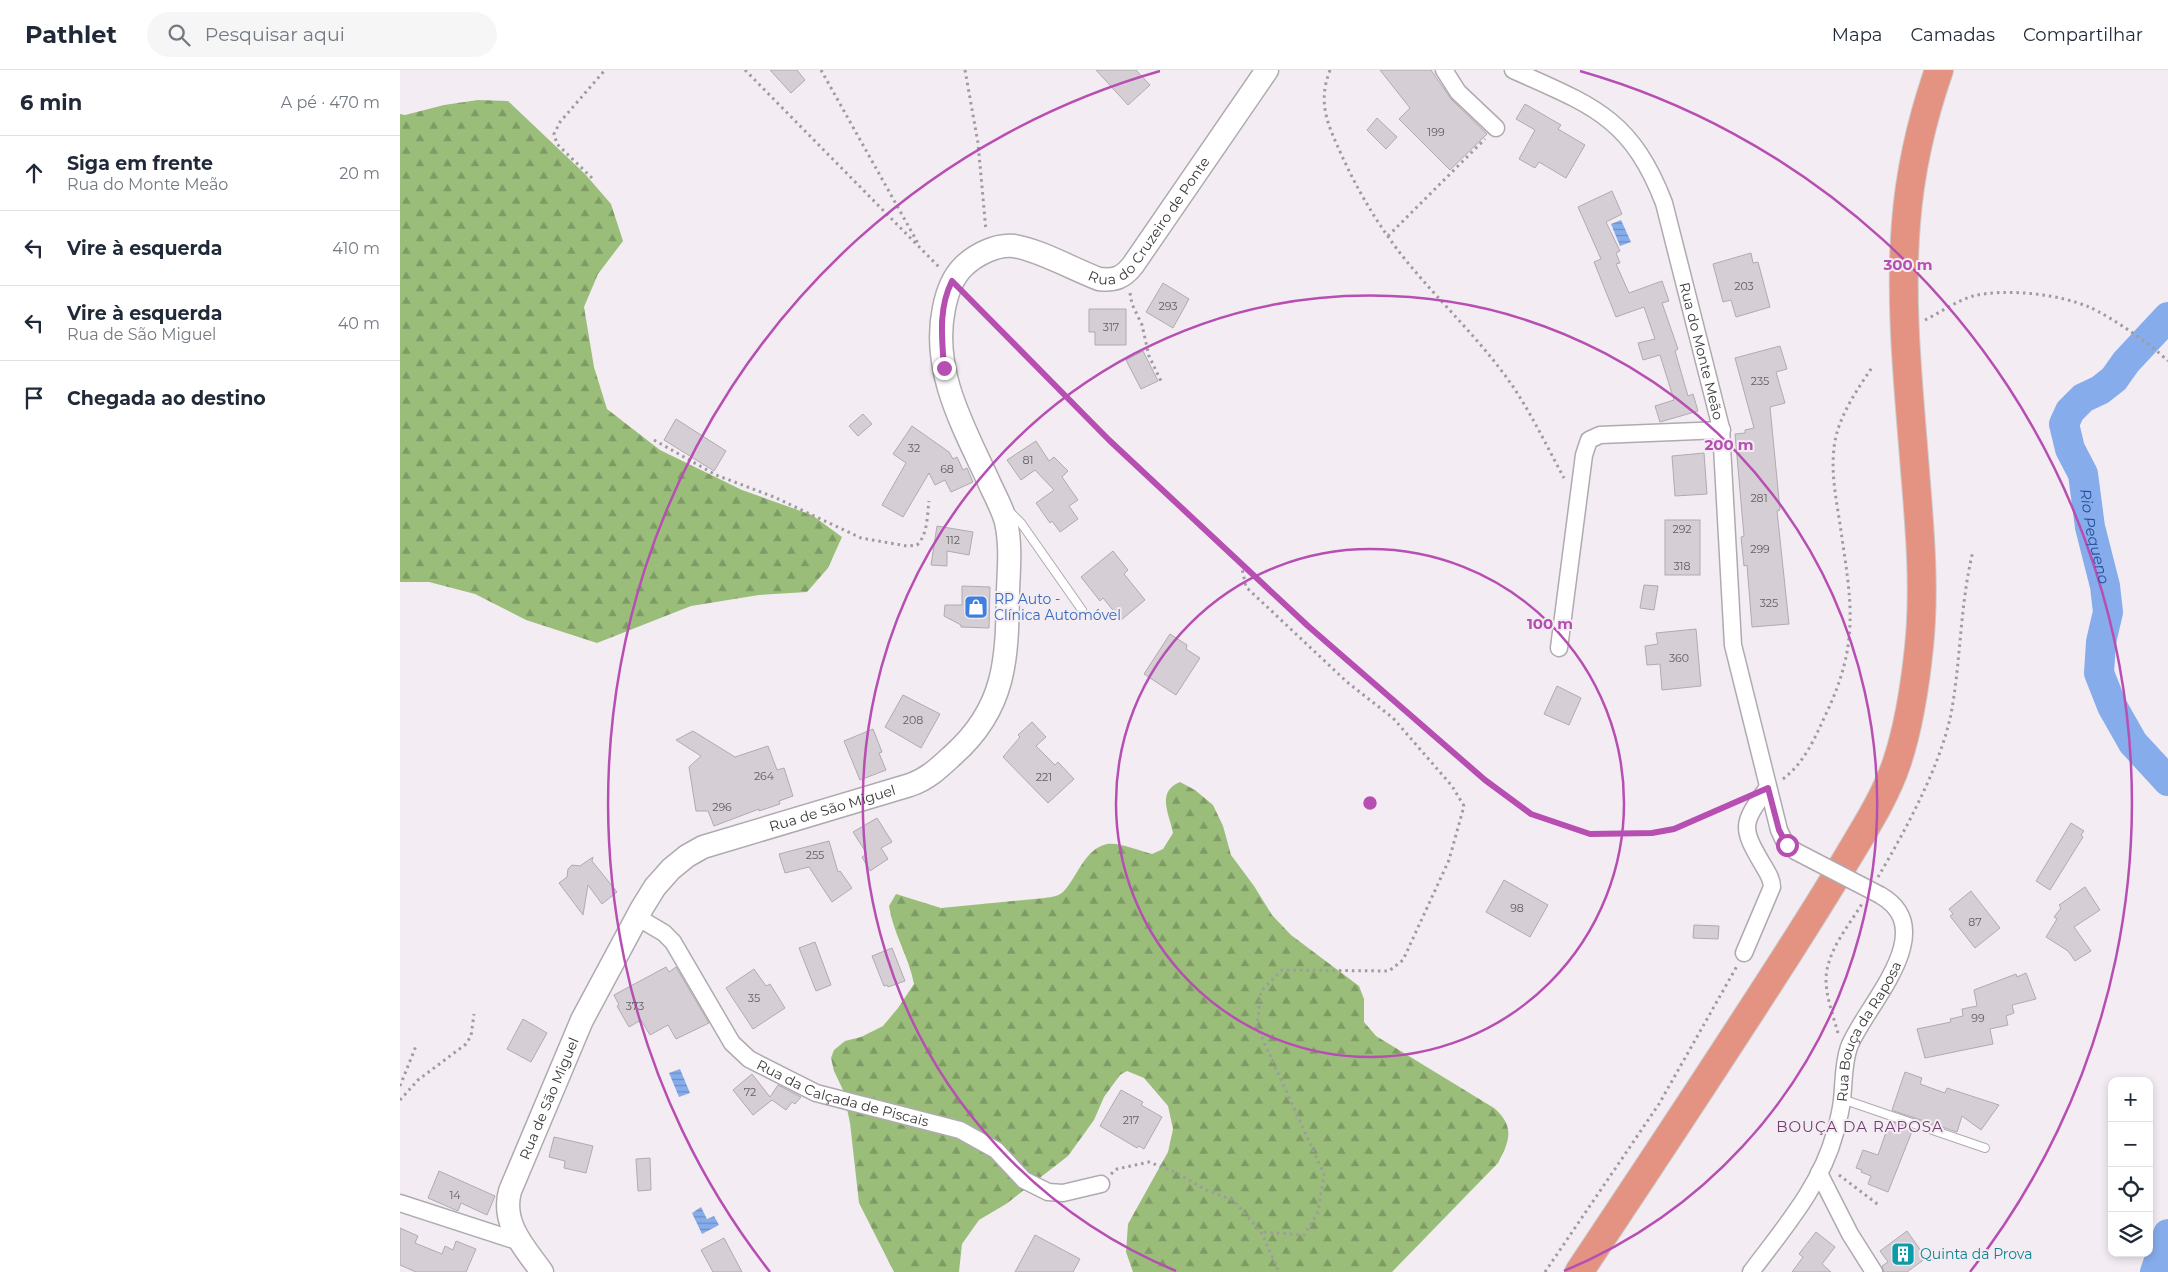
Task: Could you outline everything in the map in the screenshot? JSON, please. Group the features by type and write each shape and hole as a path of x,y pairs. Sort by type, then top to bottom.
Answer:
{"highway":[{"path":"1579,1272 1684,1116 1812,916 1865,828 1888,784 1903,740 1915,678 1920,616 1921,569 1904,292 1904,248 1907,211 1916,158 1924,118 1939,70"},
{"path":"1599,1272 1695,1129 1863,867 1893,816 1917,755 1927,713 1938,609 1938,569 1920,314 1920,250 1926,193 1936,139 1957,70"}],"street":[{"name":"Rua do Cruzeiro de Ponte","path":"950,287 969,262 987,252 1008,246 1022,248 1105,280 1117,279 1126,273 1267,70"},
{"path":"1444,70 1458,92 1496,128"},
{"name":"Rua do Monte Meão","path":"1512,70 1591,107 1627,136 1643,158 1664,204 1722,430 1733,645 1768,788 1782,836 1787,845 1795,851"},
{"name":"Rua de São Miguel","path":"542,1272 520,1242 512,1227 508,1212 508,1198 512,1184 582,1020 636,917 661,880 676,864 692,852 719,841 918,783 938,769 972,738 986,719 995,700 1006,655 1009,550 1006,522 946,383 941,326 950,287"},
{"path":"1559,648 1587,443 1594,436 1722,430"},
{"path":"1744,953 1772,887 1770,878 1748,838 1746,829 1751,811 1768,788"},
{"name":"Rua Bouça da Raposa","path":"1751,1272 1798,1208 1822,1169 1836,1131 1842,1099 1844,1067 1849,1046 1889,980 1902,945 1900,914 1894,904 1795,851"},
{"name":"Rua da Calçada de Piscais","path":"636,917 664,933 673,942 732,1043 746,1057 816,1093 960,1130 996,1150 1024,1180 1044,1191 1063,1193 1101,1184"},
{"path":"1822,1169 1850,1234 1874,1272"},
{"path":"400,1203 520,1242"}],"lane":[{"path":"1001,510 1010,513 1021,523 1082,610"},
{"path":"1842,1099 1985,1148"}],"path":[{"path":"592,178 557,144 554,134 560,122 605,70"},
{"path":"745,70 922,250 950,287 1109,440 1308,626 1485,780 1531,814 1590,834 1652,833 1674,829 1768,788 1788,775 1808,751 1837,692 1845,666 1850,637 1851,608 1833,479 1834,447 1844,415 1873,366"},
{"path":"821,70 922,250"},
{"path":"965,70 978,143 987,252"},
{"path":"1330,70 1324,97 1324,107 1329,126 1359,193 1401,254 1483,348 1512,385 1578,503"},
{"path":"1388,236 1496,128"},
{"path":"1126,273 1131,301 1142,326 1149,356 1162,381"},
{"path":"1925,320 1967,298 1989,293 2007,293 2072,301 2097,310 2168,360"},
{"path":"654,440 716,475 774,497 864,539 915,546 925,532 928,501"},
{"path":"1241,564 1246,587 1347,682 1393,718 1452,786 1464,806 1449,860 1403,960 1389,971 1282,970 1261,991 1257,1027 1324,1174 1318,1212 1304,1235 1260,1232"},
{"path":"1545,1272 1658,1104 1744,953"},
{"path":"400,1100 418,1080 466,1044 471,1036 474,1014"},
{"path":"400,1086 416,1046"},
{"path":"1117,1169 1149,1162 1176,1173 1206,1190 1233,1200 1260,1232 1279,1272"},
{"path":"1822,1169 1880,1206"}],"green space":[{"path":"478,100 508,101 585,174 611,204 623,241 598,274 584,307 594,367 607,409 660,450 742,490 812,515 842,537 828,568 807,592 759,595 691,606 597,643 526,620 475,594 429,582 400,582 400,114 405,115 444,105"},
{"path":"1180,782 1195,790 1213,805 1223,826 1231,855 1272,915 1291,935 1359,986 1364,999 1364,1022 1376,1036 1494,1108 1501,1115 1508,1128 1508,1141 1498,1163 1392,1272 1133,1272 1126,1252 1128,1224 1168,1152 1173,1129 1168,1106 1144,1078 1127,1071 1120,1075 1104,1097 1094,1120 1068,1156 1006,1204 979,1220 962,1244 959,1272 894,1272 859,1203 850,1123 843,1090 834,1071 831,1058 834,1050 845,1041 861,1037 883,1026 914,984 889,906 896,894 941,908 1045,898 1057,895 1063,892 1087,858 1099,847 1107,844 1117,844 1152,854 1163,849 1173,833 1167,811 1166,797 1168,791"}],"water":[{"path":"1621,220 1631,242 1620,246 1611,224"},
{"path":"680,1069 690,1093 679,1097 669,1073"},
{"path":"701,1207 707,1219 714,1216 719,1225 702,1234 692,1213"}],"building":[{"path":"770,70 797,70 805,80 791,93"},
{"path":"1096,70 1136,70 1150,85 1128,105"},
{"path":"1380,70 1431,70 1451,99 1487,134 1450,170 1399,119 1410,108"},
{"path":"1525,104 1561,125 1558,129 1585,145 1566,178 1539,162 1535,168 1519,159 1535,130 1516,119"},
{"path":"1377,118 1397,137 1386,149 1367,130"},
{"path":"1612,191 1622,214 1606,222 1620,251 1616,253 1620,263 1616,264 1629,293 1662,281 1669,301 1662,303 1678,349 1675,351 1688,396 1693,394 1698,411 1660,422 1655,406 1674,400 1660,355 1643,360 1638,343 1655,339 1644,307 1616,317 1594,262 1601,259 1578,207"},
{"path":"1751,253 1753,263 1758,262 1770,307 1736,317 1731,300 1723,302 1713,264"},
{"path":"1163,283 1189,299 1173,328 1146,312"},
{"path":"1089,309 1126,309 1126,345 1095,345 1095,332 1089,332"},
{"path":"1780,346 1787,369 1776,372 1785,403 1770,407 1780,510 1777,511 1789,624 1752,627 1747,565 1744,566 1741,537 1744,536 1735,434 1745,433 1745,430 1754,428 1735,358"},
{"path":"1143,351 1158,381 1141,389 1126,360"},
{"path":"863,414 872,424 858,436 849,426"},
{"path":"676,419 726,451 714,471 664,440"},
{"path":"912,426 949,452 953,459 957,457 963,470 967,468 973,482 951,492 945,480 935,485 929,473 903,517 882,505 906,463 893,454"},
{"path":"1036,441 1049,461 1054,457 1068,471 1062,477 1078,500 1069,506 1078,519 1060,532 1052,521 1050,523 1036,503 1054,490 1035,470 1021,480 1007,460"},
{"path":"1704,453 1707,494 1675,496 1672,456"},
{"path":"1665,520 1700,520 1700,575 1665,575"},
{"path":"937,526 973,532 969,555 947,551 947,566 931,565"},
{"path":"1113,551 1128,570 1124,574 1145,600 1121,620 1103,598 1100,601 1081,577"},
{"path":"1644,585 1658,586 1654,610 1640,608"},
{"path":"962,586 990,587 989,628 961,627 961,625 944,616 945,605 962,605"},
{"path":"1696,629 1701,686 1662,690 1660,664 1647,665 1645,646 1658,644 1656,633"},
{"path":"1170,634 1187,645 1186,649 1200,658 1176,695 1144,674"},
{"path":"1557,686 1581,698 1569,725 1544,714"},
{"path":"903,695 940,714 921,748 885,727"},
{"path":"1032,722 1046,737 1036,746 1055,765 1058,762 1074,779 1048,803 1003,757 1020,737 1018,735"},
{"path":"873,729 882,752 879,753 886,770 860,780 844,741"},
{"path":"693,731 735,757 768,746 777,770 784,768 793,796 779,801 780,804 759,811 759,809 714,826 708,811 696,811 689,767 701,756 676,740"},
{"path":"877,818 892,842 881,848 888,859 870,871 862,857 867,854 853,832"},
{"path":"2071,823 2084,831 2081,835 2083,837 2050,890 2036,881"},
{"path":"829,841 838,872 840,871 852,888 832,902 809,867 785,873 779,854"},
{"path":"593,857 592,861 617,892 602,904 588,885 583,915 559,883 567,877 568,869 572,865 580,866"},
{"path":"1504,880 1548,905 1530,937 1486,912"},
{"path":"2085,887 2100,910 2074,927 2091,951 2075,961 2068,951 2046,937 2057,919 2054,917 2061,908 2059,905"},
{"path":"1971,891 2000,928 1975,948 1950,916 1953,914 1949,909"},
{"path":"1694,925 1719,926 1718,939 1693,938"},
{"path":"815,942 831,985 816,991 799,948"},
{"path":"892,948 905,981 888,987 887,985 884,986 872,956"},
{"path":"666,967 669,972 676,967 709,1023 676,1039 668,1025 650,1035 641,1020 629,1027 617,1006 619,1005 614,995"},
{"path":"754,969 766,986 770,984 785,1008 753,1029 726,988"},
{"path":"2026,973 2036,999 2012,1005 2014,1013 2006,1016 2008,1025 1990,1029 1993,1044 1925,1058 1917,1029 1951,1022 1950,1019 1963,1016 1962,1009 1977,1006 1974,990 2016,974 2017,977"},
{"path":"523,1019 547,1033 531,1062 507,1049"},
{"path":"1905,1072 1922,1078 1920,1084 1945,1093 1947,1088 1999,1105 1981,1130 1962,1116 1957,1132 1894,1111 1892,1110"},
{"path":"752,1074 770,1097 778,1085 801,1097 795,1104 792,1102 786,1110 772,1100 753,1115 733,1090"},
{"path":"1121,1090 1143,1102 1141,1105 1162,1117 1144,1149 1139,1146 1137,1148 1100,1126"},
{"path":"1890,1121 1913,1129 1888,1192 1868,1184 1871,1176 1856,1168 1863,1150 1878,1155"},
{"path":"554,1137 593,1146 586,1173 564,1168 565,1161 549,1157"},
{"path":"650,1158 651,1190 638,1191 636,1159"},
{"path":"439,1171 495,1196 487,1215 461,1203 458,1211 428,1198"},
{"path":"400,1228 418,1236 415,1243 442,1254 445,1246 453,1250 456,1241 476,1249 466,1272 416,1272 400,1265"},
{"name":"Quinta da Prova","path":"1907,1231 1926,1258 1907,1272 1884,1272 1882,1266 1888,1262 1880,1251"},
{"path":"1816,1232 1835,1247 1822,1264 1831,1272 1792,1272 1803,1257 1799,1254"},
{"path":"1035,1235 1080,1259 1073,1272 1015,1272"},
{"path":"724,1238 742,1272 713,1272 701,1250"}],"waterway":[{"name":"Rio Pequeno","path":"2168,317 2126,362 2114,379 2100,390 2083,398 2070,411 2064,424 2070,449 2083,474 2090,527 2105,586 2108,612 2101,642 2099,673 2112,706 2133,743 2168,781"},
{"name":"Rio Pequeno","path":"2155,1272 2168,1234"}],"place":[{"name":"RP Auto - Clínica Automóvel","path":"976,607"},
{"name":"Quinta da Prova","path":"1903,1254"}],"district":[{"name":"BOUÇA DA RAPOSA","path":"1860,1127"}],"route":[{"path":"944,368 941,331 942,318 947,293 952,281 1109,440 1308,626 1485,780 1531,814 1590,834 1652,833 1674,829 1768,788 1779,830 1787,845"}]}
